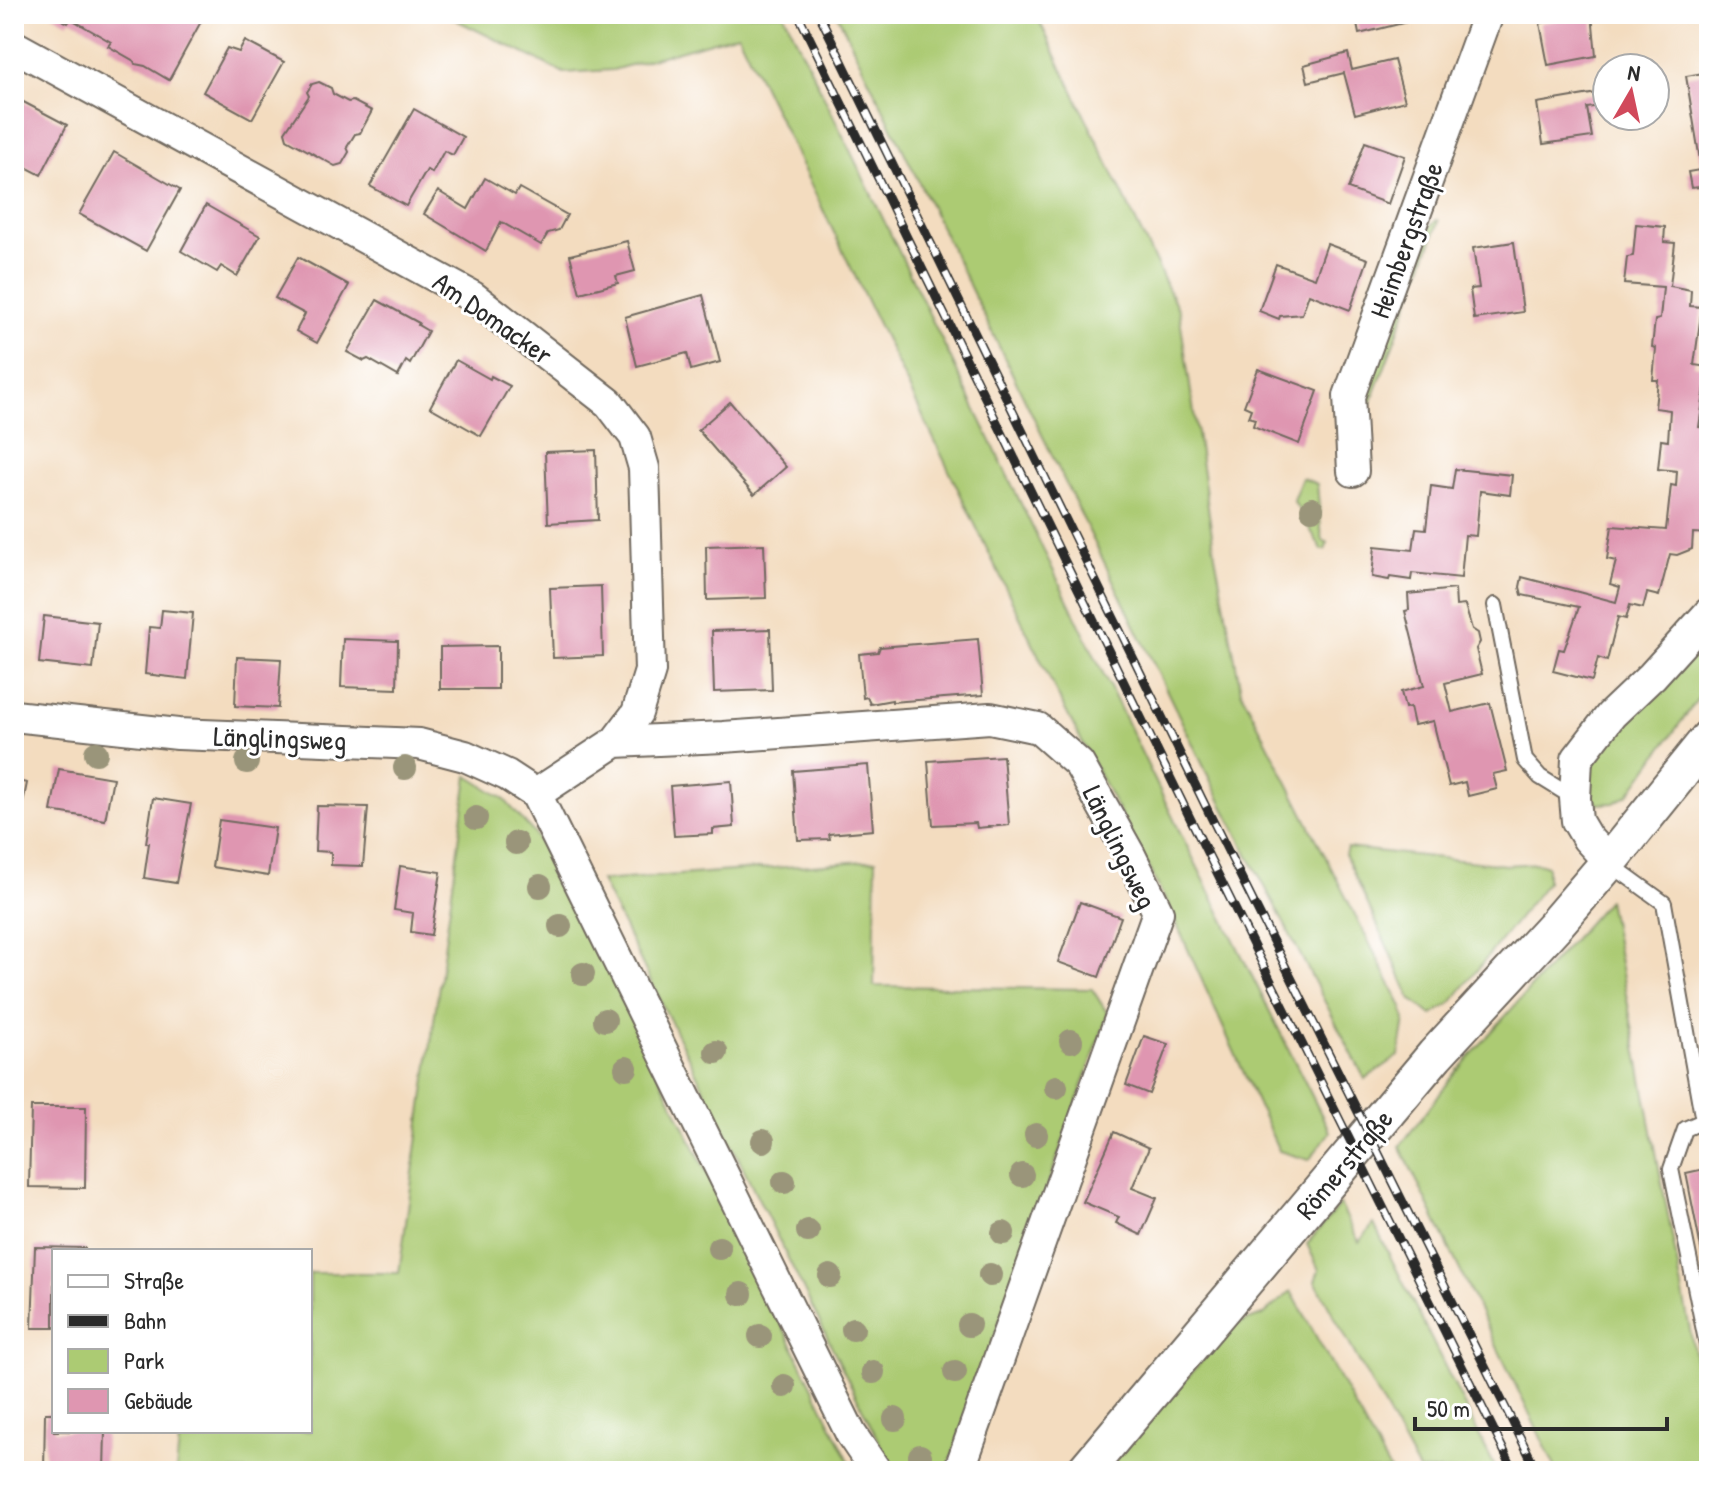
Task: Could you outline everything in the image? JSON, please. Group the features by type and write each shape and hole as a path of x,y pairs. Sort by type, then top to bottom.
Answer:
{"street":[{"name":"Heimbergstraße","path":"1353,471 1349,396 1488,14"},
{"name":"Am Domacker","path":"14,46 473,297 609,403 635,437 644,468 650,671 637,713 615,742"},
{"path":"1609,862 1587,838 1577,821 1577,759 1611,715 1652,676 1709,613"},
{"name":"Länglingsweg","path":"14,716 178,734 419,744 465,756 507,775 536,794"},
{"name":"Länglingsweg","path":"615,742 990,718 1038,728 1079,764 1158,912 959,1471"},
{"name":"Römerstraße","path":"1085,1471 1435,1055 1609,862 1709,738"},
{"path":"615,742 536,794 851,1434 876,1471"}],"lane":[{"path":"1495,605 1525,760 1540,777 1575,798"},
{"path":"1609,862 1664,903 1706,1120 1685,1129 1671,1169 1709,1355"}],"green space":[{"path":"444,14 784,14 1178,828 1330,1132 1309,1160 1279,1151 1168,905 1059,698 738,34 613,70 564,73"},
{"path":"837,14 1036,14 1179,311 1215,555 1241,691 1402,1007 1405,1020 1399,1056 1365,1079 1220,800"},
{"path":"1437,220 1371,404 1371,421 1364,410 1365,397 1428,228"},
{"path":"1302,478 1317,484 1322,540 1328,543 1325,550 1322,550 1293,500"},
{"path":"1709,632 1709,683 1629,794 1614,803 1598,804 1585,791 1589,774 1604,746 1674,676"},
{"path":"468,776 503,798 534,833 563,881 854,1471 176,1471 180,1433 312,1433 312,1273 399,1273"},
{"path":"1347,848 1506,865 1538,863 1547,866 1547,882 1450,1004 1432,1015 1411,999 1345,854"},
{"path":"876,860 874,986 1092,989 1108,1014 947,1471 897,1471 882,1448 601,881"},
{"path":"1608,900 1709,1430 1709,1471 1557,1471 1400,1146 1457,1071"},
{"path":"1340,1204 1359,1242 1374,1224 1497,1471 1419,1471 1315,1281 1319,1270 1307,1244"},
{"path":"1291,1291 1390,1471 1104,1471 1234,1325 1263,1315"}],"building":[{"path":"51,14 196,14 203,18 169,80 145,66 135,64 108,46 111,42 71,19 68,23"},
{"path":"1355,14 1435,14 1435,15 1359,34"},
{"path":"1592,14 1596,52 1591,52 1591,57 1548,65 1540,23"},
{"path":"245,41 284,62 252,119 203,92 227,48 239,52"},
{"path":"1348,53 1352,70 1394,60 1405,101 1355,114 1344,73 1308,82 1304,65"},
{"path":"1709,72 1709,186 1691,188 1688,172 1700,170 1700,160 1686,76"},
{"path":"319,82 331,88 333,94 372,111 360,133 355,134 347,147 349,152 342,164 335,166 287,139 285,132 309,96 307,92 312,84"},
{"path":"1591,94 1591,107 1587,108 1592,137 1543,144 1537,103"},
{"path":"14,97 67,125 41,175 14,161"},
{"path":"414,109 463,137 453,155 444,151 432,173 427,170 406,206 370,186"},
{"path":"1365,142 1405,156 1388,204 1348,189"},
{"path":"114,152 180,190 146,251 79,214"},
{"path":"485,178 515,195 519,188 567,215 559,230 548,233 541,245 501,222 486,251 424,214 438,191 468,209"},
{"path":"206,205 260,236 237,276 221,266 217,272 181,251"},
{"path":"1636,224 1665,227 1664,242 1675,243 1670,286 1691,290 1690,306 1702,307 1694,365 1708,367 1699,427 1709,428 1704,489 1709,489 1709,534 1693,533 1692,549 1677,555 1670,554 1659,596 1647,593 1643,608 1630,605 1626,619 1618,617 1607,661 1598,658 1592,681 1553,671 1559,649 1564,650 1579,607 1522,595 1520,587 1522,577 1616,602 1620,587 1610,584 1616,561 1607,559 1612,526 1666,530 1671,485 1676,486 1677,471 1658,469 1661,440 1668,441 1670,410 1655,408 1658,380 1653,380 1656,348 1652,347 1655,320 1660,319 1663,287 1624,284 1627,257 1633,256"},
{"path":"627,241 635,271 616,276 618,283 580,293 570,255"},
{"path":"1514,242 1523,312 1474,319 1470,289 1479,288 1473,248"},
{"path":"1327,244 1368,259 1350,310 1309,294 1302,314 1280,316 1279,319 1259,311 1276,264 1315,278"},
{"path":"298,257 349,285 317,343 296,331 305,314 275,298"},
{"path":"703,295 720,362 691,370 687,353 637,366 625,317"},
{"path":"377,300 428,331 410,364 406,361 398,376 368,359 364,361 347,352"},
{"path":"456,360 510,386 481,436 430,407"},
{"path":"1258,369 1318,391 1299,444 1253,426 1255,419 1248,417 1251,409 1244,406"},
{"path":"730,402 786,467 754,495 698,430"},
{"path":"596,450 598,520 548,523 545,452"},
{"path":"1455,469 1512,475 1510,495 1480,491 1476,536 1465,535 1461,578 1412,573 1411,580 1372,577 1375,546 1413,550 1416,528 1426,529 1431,486 1452,489"},
{"path":"764,544 766,598 707,600 706,546"},
{"path":"601,586 603,656 553,658 550,588"},
{"path":"1455,589 1456,606 1465,605 1472,629 1478,633 1480,642 1476,649 1482,674 1445,683 1452,712 1490,703 1507,771 1493,774 1497,789 1468,796 1465,782 1449,786 1433,721 1414,725 1410,707 1405,708 1401,692 1424,686 1405,611 1409,610 1408,594"},
{"path":"162,610 193,613 187,679 145,674 149,627 160,628"},
{"path":"44,616 98,622 93,669 39,663"},
{"path":"770,629 772,690 714,692 712,631"},
{"path":"343,639 398,641 397,689 341,687"},
{"path":"978,639 983,695 870,704 867,697 863,698 859,654 878,652 880,647"},
{"path":"498,646 498,689 440,689 440,647"},
{"path":"237,657 281,659 278,708 235,706"},
{"path":"1003,756 1009,825 977,828 976,823 933,825 928,761"},
{"path":"14,761 20,762 17,781 27,783 19,823 14,822"},
{"path":"868,765 873,830 829,834 830,839 798,840 793,771"},
{"path":"59,769 113,778 105,820 51,811"},
{"path":"731,781 734,827 713,829 713,834 674,836 670,786"},
{"path":"153,798 191,804 176,883 144,878"},
{"path":"317,806 368,807 363,866 331,865 331,852 315,851"},
{"path":"219,820 275,828 268,876 212,867"},
{"path":"400,866 441,872 431,935 411,932 413,913 394,910"},
{"path":"1080,902 1121,917 1099,977 1058,962"},
{"path":"1144,1036 1168,1044 1149,1094 1126,1085"},
{"path":"31,1107 86,1107 85,1188 29,1187"},
{"path":"1114,1132 1149,1148 1132,1188 1157,1198 1141,1235 1116,1223 1119,1217 1083,1202"},
{"path":"1709,1168 1709,1284 1708,1284 1686,1173"},
{"path":"35,1247 85,1248 52,1249 52,1328 32,1328"},
{"path":"45,1413 52,1413 52,1433 105,1433 104,1471 44,1471"}],"railway":[{"path":"798,14 1191,820 1514,1471"},
{"path":"819,14 1208,811 1537,1471"}]}
